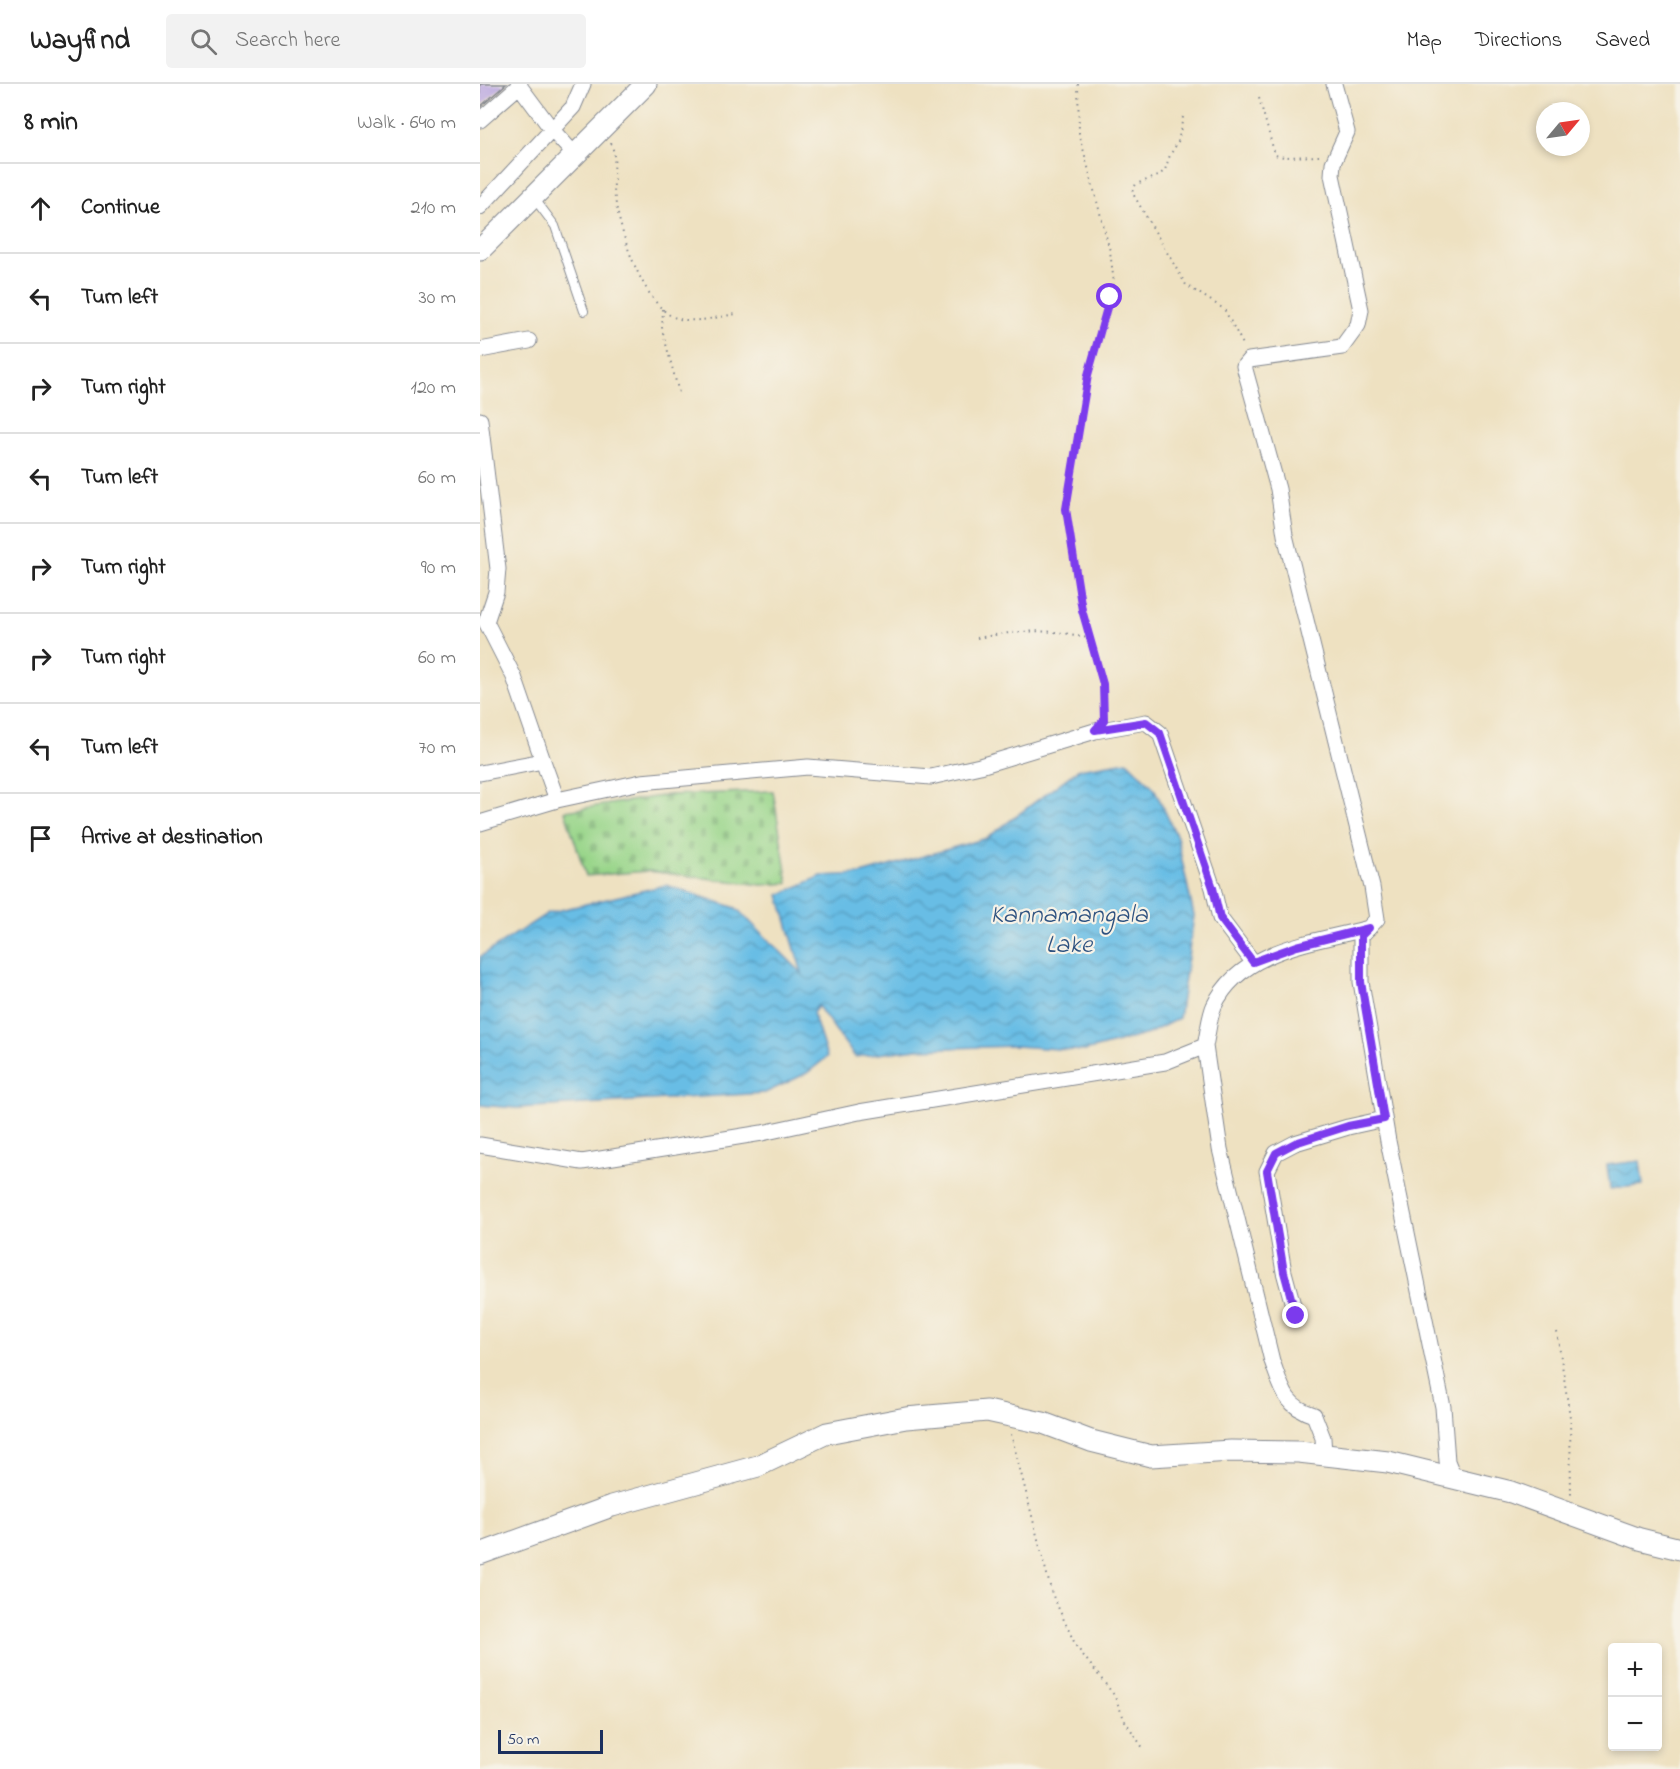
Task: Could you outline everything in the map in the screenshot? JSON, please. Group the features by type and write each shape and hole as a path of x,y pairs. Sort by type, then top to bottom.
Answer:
{"street":[{"path":"480,207 553,131 573,107 583,84"},
{"path":"480,250 646,84"},
{"path":"1334,84 1347,132 1332,175 1361,310 1358,325 1342,347 1249,360 1244,366 1278,489 1285,535 1372,887 1377,920 1361,936 1361,982 1384,1119 1443,1407 1447,1461 1453,1476"},
{"path":"480,120 519,85 553,131 575,155"},
{"path":"480,350 529,341"},
{"path":"480,420 485,443 484,492 498,569 496,592 486,622 514,677 557,800"},
{"path":"480,823 557,800 641,782 808,767 931,777 980,766 1095,730 1146,722 1160,733 1213,888 1220,918 1253,962"},
{"path":"480,773 543,760"},
{"path":"1324,1454 1323,1438 1314,1415 1297,1410 1284,1392 1272,1361 1220,1149 1205,1046 1213,1007 1226,985 1253,962 1297,946 1369,928"},
{"path":"480,1145 582,1162 728,1139 859,1112 1165,1062 1205,1046"},
{"path":"1296,1316 1284,1272 1267,1171 1276,1153 1295,1143 1348,1126 1384,1119"},
{"path":"480,1554 648,1494 681,1489 759,1466 827,1433 906,1418 987,1411 1043,1423 1091,1441 1151,1456 1231,1451 1324,1454 1388,1462 1511,1491 1574,1516 1680,1549"}],"lane":[{"path":"533,197 555,226 584,311"}],"path":[{"path":"1078,84 1079,133 1110,251 1114,283 1088,375 1066,509 1073,564 1100,673 1105,707 1104,720 1095,730"},
{"path":"1259,98 1275,155 1337,157"},
{"path":"1183,117 1178,142 1165,170 1158,176 1136,184 1132,192 1186,285 1224,309 1240,336 1249,360"},
{"path":"603,127 613,146 614,191 638,278 663,309 674,318 690,321 736,314"},
{"path":"663,309 662,328 678,393"},
{"path":"977,638 1016,631 1075,634 1090,639"},
{"path":"1557,1332 1570,1417 1574,1516"},
{"path":"1006,1414 1052,1594 1076,1646 1114,1695 1125,1721 1143,1748"}],"green space":[{"path":"773,791 788,883 762,885 648,871 586,876 565,811 668,795"}],"water":[{"name":"Kannamangala Lake","path":"1127,761 1154,788 1177,837 1194,916 1179,1018 1148,1034 1085,1051 1016,1046 916,1049 855,1057 818,1006 813,1013 827,1057 807,1073 765,1093 517,1108 480,1105 480,957 548,913 666,885 736,908 802,973 779,895 821,876 861,874 987,838 1079,769"},
{"path":"1640,1161 1643,1185 1610,1189 1607,1165"}],"building":[{"path":"480,84 506,84 480,107"}],"route":[{"path":"1110,297 1088,375 1066,509 1082,610 1103,684 1104,720 1095,730 1146,722 1160,733 1196,835 1220,918 1253,962 1297,946 1369,928 1361,936 1361,982 1384,1119 1348,1126 1295,1143 1276,1153 1267,1171 1284,1272 1296,1316"}]}
